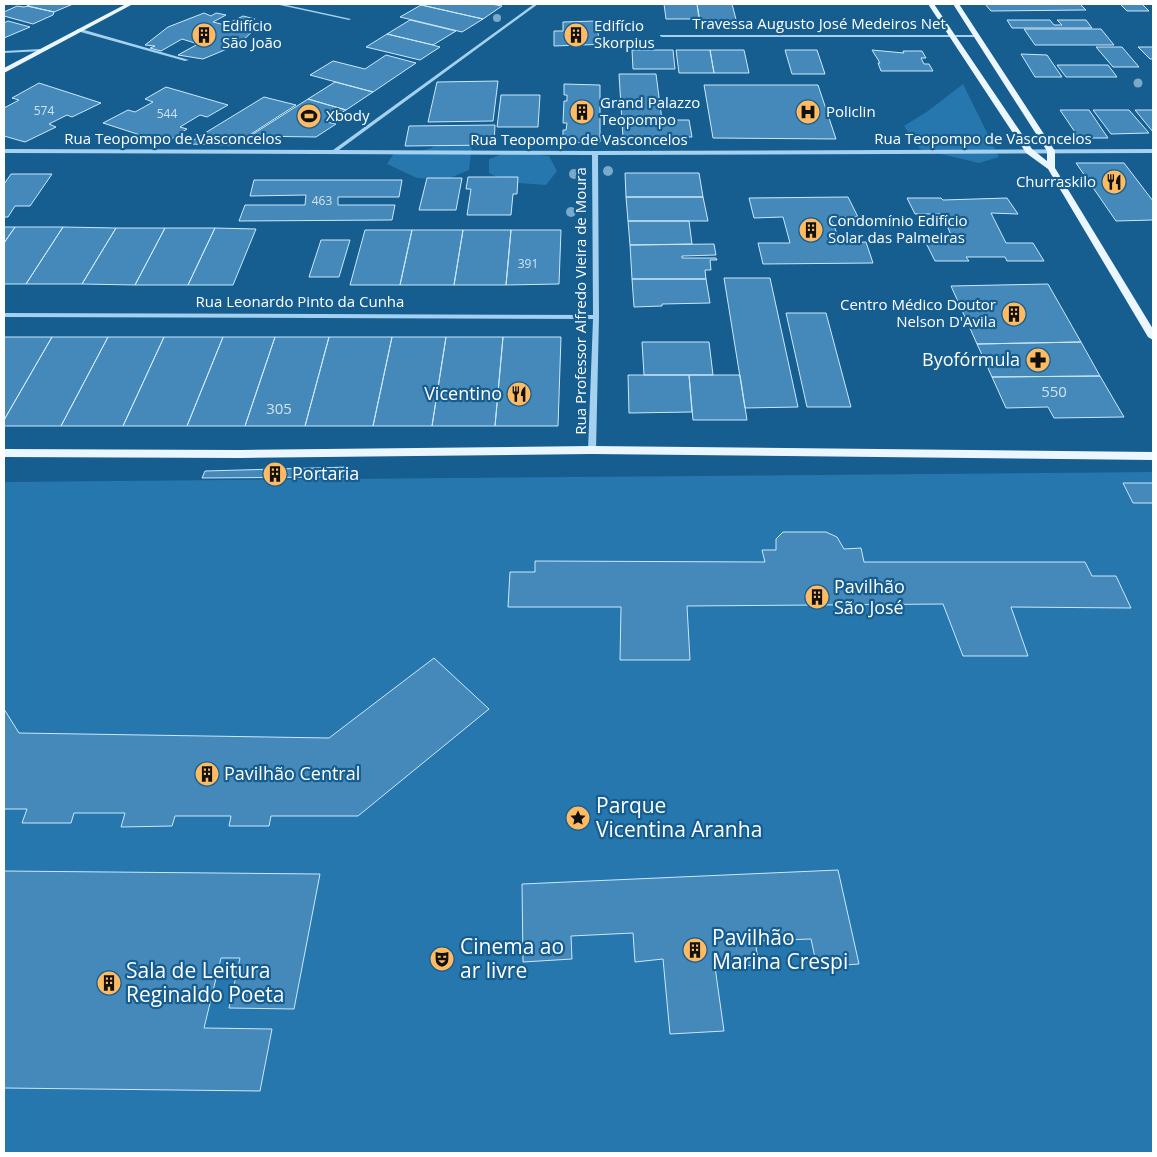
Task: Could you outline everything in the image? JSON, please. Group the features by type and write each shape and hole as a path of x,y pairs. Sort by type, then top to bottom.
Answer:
{"main road":[{"path":"4,71 130,4"},
{"path":"931,4 1029,151 1051,168 1153,337"},
{"path":"956,4 1051,151 1051,168"},
{"path":"4,453 241,454 592,450 1153,456"}],"street":[{"path":"277,4 349,19"},
{"path":"335,151 536,4"},
{"path":"79,30 187,60"},
{"name":"Travessa Augusto José Medeiros Net","path":"662,36 976,36"},
{"path":"4,52 41,50"},
{"name":"Rua Teopompo de Vasconcelos","path":"4,151 595,153 1153,151"},
{"name":"Rua Professor Alfredo Vieira de Moura","path":"592,450 596,316 595,153"},
{"name":"Rua Leonardo Pinto da Cunha","path":"4,315 596,316"}],"shaded area":[{"path":"963,84 999,157 979,163 920,149 904,126 928,111"},
{"path":"453,140 472,146 469,170 445,180 417,178 387,164 394,153 419,152"},
{"path":"508,152 549,156 557,171 546,185 506,182 489,173 489,159"},
{"name":"Parque Vicentina Aranha","path":"1153,472 1153,1153 4,1153 4,482"}],"building":[{"path":"32,4 73,4 54,12 27,6"},
{"path":"417,4 491,4 502,6 483,19"},
{"path":"664,4 697,4 699,19 666,19"},
{"path":"697,4 732,4 738,27 701,27"},
{"path":"985,4 1080,4 1086,10 991,11"},
{"path":"1120,4 1142,4 1149,11 1127,11"},
{"path":"421,5 483,19 462,32 400,17"},
{"path":"17,6 28,6 54,12 53,15 33,24 4,16 4,12"},
{"name":"Edifício São João","path":"204,13 211,16 216,13 226,15 213,22 225,25 243,16 255,19 247,23 257,26 239,44 203,59 178,55 198,44 182,39 161,51 150,48 155,46 145,45 168,27"},
{"path":"410,20 456,31 433,45 387,34"},
{"path":"1007,20 1050,20 1054,25 1062,25 1057,20 1086,20 1092,28 1012,28"},
{"path":"8,21 30,27 4,38 4,23"},
{"name":"Edifício Skorpius","path":"596,21 599,39 607,39 608,44 554,46 554,31 563,31 563,22"},
{"path":"1024,29 1101,29 1114,45 1035,45"},
{"path":"387,34 440,47 420,60 366,47"},
{"path":"1096,47 1122,47 1139,67 1113,67"},
{"path":"1138,47 1153,47 1153,59 1150,59"},
{"path":"632,50 673,50 675,69 633,69"},
{"path":"676,50 710,50 714,73 679,73"},
{"path":"710,50 744,50 749,73 714,73"},
{"path":"785,50 817,50 825,74 792,74"},
{"path":"872,50 904,53 903,51 922,51 926,58 921,58 924,64 929,64 933,71 881,71 878,63 880,63"},
{"path":"1021,54 1047,55 1062,77 1035,77"},
{"path":"386,55 416,63 373,92 310,75 333,61 365,69"},
{"path":"1057,65 1108,65 1117,77 1066,77"},
{"path":"619,74 656,74 662,120 689,120 692,137 623,138"},
{"path":"498,81 493,121 428,122 437,82"},
{"path":"335,82 373,92 346,110 308,99"},
{"path":"39,83 101,103 72,117 67,115 49,124 56,127 25,142 4,136 4,108 19,100 12,98"},
{"name":"Grand Palazzo Teopompo","path":"564,84 600,85 600,142 563,143 563,130 566,130 567,123 563,123 564,101 567,101 567,95 564,95"},
{"path":"704,85 818,85 836,139 713,138"},
{"path":"166,87 228,105 207,117 200,115 180,127 187,129 165,143 103,123 128,110 135,112 153,102 145,99"},
{"path":"501,95 540,95 538,127 497,127"},
{"path":"264,97 296,105 234,145 187,144"},
{"name":"Xbody","path":"308,99 346,110 326,122 336,124 316,137 250,136"},
{"path":"1060,110 1089,110 1108,138 1079,138"},
{"path":"1093,110 1129,110 1149,133 1111,134"},
{"path":"1135,110 1153,110 1153,132"},
{"path":"495,125 494,145 405,146 409,126"},
{"name":"Churraskilo","path":"1076,163 1124,163 1153,201 1153,220 1116,221"},
{"path":"625,173 699,173 703,197 626,197"},
{"path":"11,174 52,174 30,206 15,206 8,217 4,217 4,184"},
{"path":"468,177 518,177 517,194 513,194 511,215 467,215 471,189 466,189"},
{"path":"427,178 462,178 456,210 419,210"},
{"path":"254,180 402,180 399,197 338,197 338,205 395,205 392,220 239,221 245,205 305,205 306,195 250,196"},
{"path":"626,197 703,197 708,221 628,221"},
{"name":"Condomínio Edifício Solar das Palmeiras","path":"848,197 858,217 831,217 840,243 866,242 873,263 763,264 758,243 790,243 783,217 754,218 749,198"},
{"path":"907,198 941,198 943,200 1007,198 1018,214 991,213 1006,243 1033,243 1044,261 1007,261 1005,257 966,257 969,261 935,261 926,243 954,242 942,214 915,214"},
{"path":"628,221 689,221 692,244 630,245"},
{"path":"4,227 15,227 4,243"},
{"path":"15,227 63,227 26,284 4,284 4,243"},
{"path":"63,227 116,228 82,284 26,284"},
{"path":"116,228 165,228 135,285 82,284"},
{"path":"165,228 215,228 188,285 135,285"},
{"path":"215,228 256,229 233,285 188,285"},
{"path":"365,230 412,230 400,285 350,285"},
{"path":"412,230 463,230 454,285 400,285"},
{"path":"463,230 511,230 506,285 454,285"},
{"path":"511,230 561,230 559,284 506,285"},
{"path":"321,240 350,240 339,277 309,277"},
{"path":"714,244 716,255 682,256 682,258 716,258 717,260 710,260 711,270 705,270 706,279 632,279 630,245"},
{"path":"724,278 770,278 798,407 745,408"},
{"path":"632,279 706,279 710,303 662,304 662,306 634,307"},
{"name":"Centro Médico Doutor Nelson D'Avila","path":"1048,284 1081,342 977,344 951,286"},
{"path":"786,313 826,313 851,407 807,407"},
{"path":"4,337 52,337 4,420"},
{"path":"52,337 108,337 61,426 4,426 4,420"},
{"path":"108,337 164,337 123,426 61,426"},
{"path":"164,337 223,337 187,426 123,426"},
{"path":"223,337 275,337 245,426 187,426"},
{"path":"275,337 329,337 305,426 245,426"},
{"path":"329,337 392,337 373,426 305,426"},
{"path":"392,337 446,337 432,426 373,426"},
{"path":"446,337 503,337 495,426 432,426"},
{"path":"503,337 561,337 558,426 495,426"},
{"path":"642,342 709,342 713,375 644,375"},
{"name":"Byofórmula","path":"1081,342 1100,376 992,377 977,344"},
{"path":"628,375 689,375 692,412 629,413"},
{"path":"689,375 740,375 747,420 693,420"},
{"path":"1100,376 1124,417 1054,418 1048,407 1006,408 992,377"},
{"name":"Portaria","path":"349,467 346,477 202,478 205,471"},
{"path":"1123,483 1153,483 1153,503 1133,503"},
{"name":"Pavilhão São José","path":"783,532 826,532 837,537 844,549 861,548 864,562 1085,562 1092,576 1116,576 1131,608 1011,607 1028,656 963,656 943,604 687,606 690,660 620,660 621,607 508,607 510,572 535,572 535,561 765,562 762,550 776,550 776,539"},
{"name":"Pavilhão Central","path":"434,658 489,709 358,816 271,816 269,826 229,826 231,816 175,816 172,826 121,827 125,813 74,813 71,823 22,823 27,809 4,809 4,709 19,733 329,738"},
{"name":"Pavilhão Marina Crespi","path":"838,870 859,964 817,967 811,939 755,941 759,965 715,967 724,1031 670,1034 663,959 635,962 633,933 571,936 572,959 523,962 522,884"},
{"name":"Sala de Leitura Reginaldo Poeta","path":"4,871 320,874 294,1009 229,1008 240,958 221,958 204,1028 272,1029 260,1091 4,1088"}],"place":[{"name":"Edifício São João","path":"204,35"},
{"name":"Edifício Skorpius","path":"576,35"},
{"name":"Grand Palazzo Teopompo","path":"582,112"},
{"name":"Policlin","path":"808,112"},
{"name":"Xbody","path":"309,116"},
{"name":"Churraskilo","path":"1114,182"},
{"name":"Condomínio Edifício Solar das Palmeiras","path":"811,230"},
{"name":"Centro Médico Doutor Nelson D'Avila","path":"1014,314"},
{"name":"Byofórmula","path":"1038,360"},
{"name":"Vicentino","path":"519,394"},
{"name":"Portaria","path":"275,474"},
{"name":"Pavilhão São José","path":"817,597"},
{"name":"Pavilhão Central","path":"207,774"},
{"name":"Parque Vicentina Aranha","path":"578,818"},
{"name":"Pavilhão Marina Crespi","path":"695,950"},
{"name":"Cinema ao ar livre","path":"442,959"},
{"name":"Sala de Leitura Reginaldo Poeta","path":"109,983"}]}
